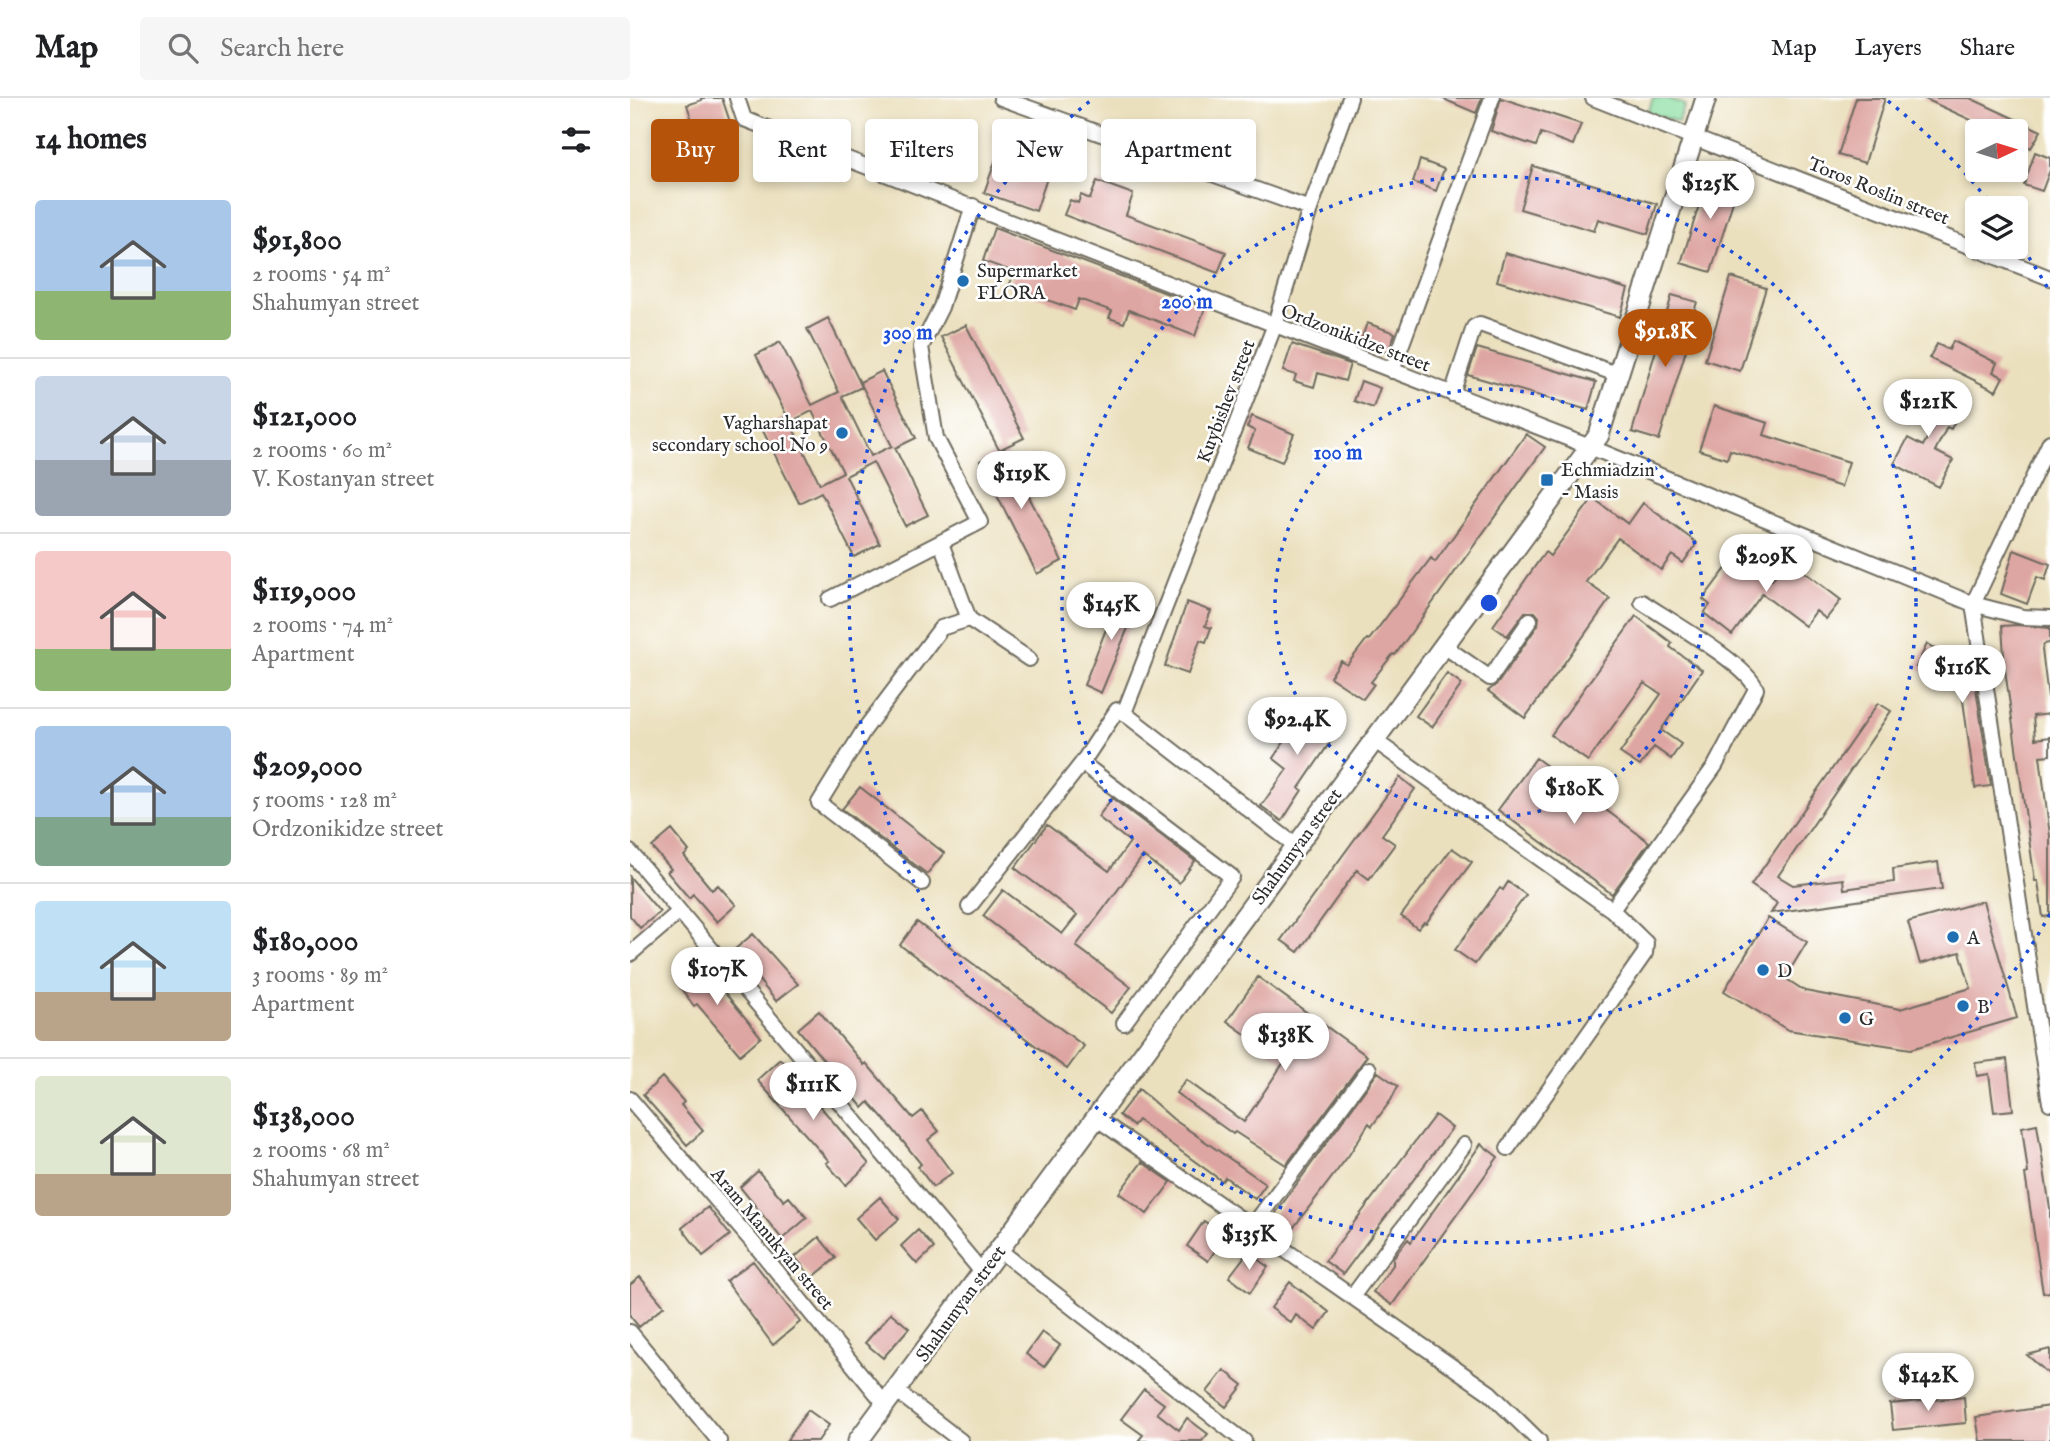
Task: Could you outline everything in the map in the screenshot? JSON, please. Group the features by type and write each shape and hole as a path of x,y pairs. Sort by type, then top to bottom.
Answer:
{"main road":[{"name":"Shahumyan street","path":"858,1441 1599,435 1706,98"}],"street":[{"name":"Ordzonikidze street","path":"737,98 744,119 974,206 1274,327 1590,447 1973,604 2023,617 2050,618"},
{"path":"1001,98 1310,209"},
{"name":"Kuybishev street","path":"970,907 1120,712 1274,327 1310,209 1350,98"},
{"path":"1392,371 1492,98"},
{"name":"Toros Roslin street","path":"1593,98 2050,278"},
{"path":"830,599 980,522 936,438 921,347 941,307 974,206"},
{"path":"1452,394 1474,327 1480,324 1619,375"},
{"path":"2050,442 1973,604 2044,1023 2050,1103"},
{"path":"941,542 969,619 1029,659"},
{"path":"1612,910 1714,765 1756,689 1753,679 1737,666 1642,602"},
{"path":"922,883 819,803 864,730 941,628 969,619"},
{"path":"1444,646 1490,678 1530,620"},
{"path":"1120,712 1296,846"},
{"path":"1374,740 1612,910 1643,938 1645,953 1508,1148"},
{"path":"1082,763 1233,877 1124,1023"},
{"path":"630,852 982,1272"},
{"path":"630,954 679,912"},
{"path":"1252,1227 1369,1069"},
{"name":"Aram Manukyan street","path":"630,1099 890,1397 961,1441"},
{"path":"1096,1118 1490,1394 1530,1437"},
{"path":"1352,1297 1464,1145"},
{"path":"999,1250 1244,1441"},
{"path":"630,1332 719,1441"}],"green space":[{"path":"1653,98 1667,98 1685,105 1678,122 1648,113"}],"building":[{"path":"701,98 722,98 729,119 692,119 687,105 702,100"},
{"path":"1441,98 1482,98 1476,113"},
{"path":"1501,98 1581,124 1573,145 1541,133 1536,146 1491,131"},
{"path":"1856,98 1885,98 1865,163 1838,155"},
{"path":"1923,98 1970,98 2015,119 1969,119"},
{"path":"2028,125 2041,131 2031,148 2028,147"},
{"path":"2035,152 2050,158 2050,170 2042,191 2024,185 2028,182"},
{"path":"1420,160 1444,169 1436,191 1413,182"},
{"path":"1533,166 1657,204 1648,234 1598,219 1594,231 1520,209"},
{"path":"992,170 992,182 1046,182 1036,211 984,193"},
{"path":"1710,170 1740,179 1711,272 1681,263"},
{"path":"1097,181 1133,194 1126,215 1226,252 1218,273 1064,215 1070,200 1078,203 1081,195 1090,199"},
{"path":"994,228 1205,308 1195,336 1129,310 1124,323 1109,318 1112,311 1079,299 1075,310 1009,286 1014,272 983,261"},
{"path":"1505,253 1628,289 1620,317 1497,281"},
{"path":"1731,277 1766,288 1740,371 1705,360"},
{"path":"1672,295 1697,302 1683,349 1686,350 1659,440 1632,432"},
{"name":"Vagharshapat secondary school No 9","path":"828,318 862,387 842,396 871,456 892,446 860,382 882,371 916,438 895,448 928,515 905,526 873,462 846,476 880,544 854,557 821,492 799,503 762,429 787,416 756,355 780,342 812,405 839,392 807,329","holes":["812,411 843,472 820,484 788,418 790,422"]},
{"path":"1367,323 1395,333 1388,353 1360,343"},
{"path":"966,325 1024,438 999,450 941,337"},
{"path":"1953,341 1997,363 1993,372 2003,377 1996,391 1929,358 1937,344 1949,350"},
{"path":"1292,344 1350,364 1345,381 1318,373 1314,387 1294,381 1296,375 1283,371"},
{"path":"1477,348 1596,382 1588,410 1468,375"},
{"path":"1361,381 1380,388 1373,408 1354,401"},
{"path":"1918,388 1956,408 1954,410 1959,413 1951,429 1947,427 1935,451 1953,460 1939,487 1894,464 1908,438 1923,446 1934,425 1907,411"},
{"path":"1714,406 1768,423 1764,435 1849,462 1841,487 1730,450 1727,459 1699,450"},
{"path":"1252,416 1294,434 1282,462 1248,448 1255,431 1247,427"},
{"path":"1526,434 1545,447 1395,655 1393,654 1371,682 1374,684 1363,699 1330,677 1341,661 1347,665 1367,639 1369,640 1431,558 1435,562"},
{"path":"1004,448 1062,561 1037,574 980,461"},
{"path":"1593,498 1628,524 1643,503 1697,543 1683,563 1672,555 1661,570 1618,538 1586,582 1610,599 1525,718 1488,691 1498,683 1538,625 1539,617 1535,612 1525,612 1507,636 1493,626 1545,552 1550,556"},
{"path":"2014,550 2050,564 2045,580 2037,577 2027,604 2001,594"},
{"path":"1737,554 1772,580 1787,559 1841,600 1826,619 1816,611 1805,626 1762,594 1732,635 1704,613 1710,605 1703,599"},
{"path":"1113,595 1138,604 1101,693 1084,685 1110,619 1105,618"},
{"path":"1187,602 1211,611 1205,626 1211,628 1206,642 1200,640 1188,674 1165,666"},
{"path":"1636,616 1672,643 1670,647 1702,670 1661,730 1681,744 1671,759 1654,747 1640,766 1620,753 1661,694 1644,683 1588,761 1551,735"},
{"path":"2002,626 2050,628 2050,643 2044,644 2042,649 2050,714 2033,716 2035,739 2050,737 2050,755 2040,756 2050,836 2050,916 2043,917 2038,881 2035,881 2005,670"},
{"path":"1927,644 1973,669 1991,786 1975,788 1962,693 1916,667"},
{"path":"1447,673 1462,684 1432,727 1416,716"},
{"path":"1294,700 1337,732 1299,788 1302,790 1282,821 1261,806 1287,769 1273,758 1292,731 1279,721"},
{"path":"1878,703 1891,711 1778,876 1793,885 1843,879 1844,889 1894,882 1893,869 1938,862 1942,889 1771,913 1777,903 1751,885"},
{"path":"1536,758 1649,842 1612,894 1498,810"},
{"path":"1400,777 1415,789 1382,835 1395,844 1369,879 1357,870 1298,952 1281,940"},
{"path":"860,787 944,853 927,874 842,809"},
{"path":"1112,798 1195,861 1179,883 1143,856 1076,946 1131,987 1111,1013 983,916 1003,890 1062,934 1077,915 1015,868 1047,825 1109,871 1130,842 1098,817"},
{"path":"672,830 689,851 684,856 712,890 718,885 736,905 717,922 693,894 689,898 667,872 671,869 652,847"},
{"path":"1452,848 1472,862 1426,923 1418,929 1401,916"},
{"path":"630,877 660,912 640,928 630,916"},
{"path":"1508,882 1526,895 1475,964 1455,950 1500,888 1503,890"},
{"path":"1983,901 2017,1018 1911,1049 1788,1030 1724,991 1768,918 1807,942 1785,978 1805,991 1900,1009 1971,988 1960,952 1920,964 1908,922"},
{"path":"917,922 1084,1046 1067,1069 900,945"},
{"path":"753,934 798,984 776,1001 734,950"},
{"path":"698,960 761,1037 740,1055 697,1004 694,1006 674,979"},
{"path":"1258,977 1367,1056 1286,1165 1235,1132 1233,1134 1176,1093 1186,1080 1244,1122 1284,1062 1227,1021"},
{"path":"819,1011 913,1118 922,1111 939,1131 928,1140 952,1173 933,1187 918,1167 921,1164 892,1128 869,1102 863,1108 798,1029"},
{"path":"780,1059 869,1164 846,1185 826,1163 829,1161 757,1080"},
{"path":"2007,1059 2013,1110 1994,1112 1989,1074 1977,1076 1975,1063"},
{"path":"1378,1072 1398,1086 1391,1100 1372,1126 1369,1123 1349,1155 1290,1232 1278,1223 1281,1218 1275,1214"},
{"path":"662,1077 684,1102 681,1105 703,1131 687,1145 643,1095"},
{"path":"1139,1089 1173,1119 1266,1184 1255,1199 1225,1177 1222,1181 1138,1120 1133,1126 1119,1115"},
{"path":"1435,1115 1452,1128 1343,1274 1325,1261"},
{"path":"2037,1124 2050,1208 2050,1292 2043,1293 2025,1174 2028,1173 2022,1127"},
{"path":"1481,1144 1498,1157 1392,1305 1373,1292 1393,1265 1393,1258 1408,1239 1411,1242"},
{"path":"1142,1162 1171,1182 1147,1214 1119,1193"},
{"path":"758,1171 784,1201 789,1197 807,1218 782,1239 740,1187"},
{"path":"880,1197 899,1219 875,1240 856,1218"},
{"path":"708,1207 730,1235 703,1256 682,1228"},
{"path":"1204,1221 1225,1236 1208,1261 1187,1246"},
{"path":"918,1230 934,1248 917,1264 901,1246"},
{"path":"819,1237 836,1258 812,1278 795,1257"},
{"path":"1248,1252 1268,1267 1250,1293 1229,1277"},
{"path":"753,1261 800,1322 773,1345 726,1281"},
{"path":"640,1277 664,1306 639,1327 630,1316 630,1285"},
{"path":"1290,1282 1329,1312 1316,1330 1296,1315 1291,1323 1271,1308"},
{"path":"891,1313 909,1328 883,1358 865,1343"},
{"path":"1042,1332 1060,1345 1044,1367 1026,1354"},
{"path":"2050,1349 2050,1375 2027,1355"},
{"path":"1224,1370 1243,1385 1226,1407 1207,1392"},
{"path":"1144,1389 1164,1404 1157,1413 1179,1430 1187,1418 1208,1434 1202,1441 1138,1441 1143,1435 1121,1419"},
{"path":"1964,1397 1966,1423 1893,1430 1890,1404"},
{"path":"2050,1406 2050,1441 1980,1441 1976,1417"},
{"path":"808,1410 829,1425 818,1441 786,1441"}],"place":[{"name":"Supermarket FLORA","path":"963,281"},
{"name":"Vagharshapat secondary school No 9","path":"842,433"},
{"name":"Echmiadzin - Masis","path":"1547,480"},
{"name":"A","path":"1953,937"},
{"name":"D","path":"1763,970"},
{"name":"B","path":"1963,1006"},
{"name":"G","path":"1845,1018"}]}
